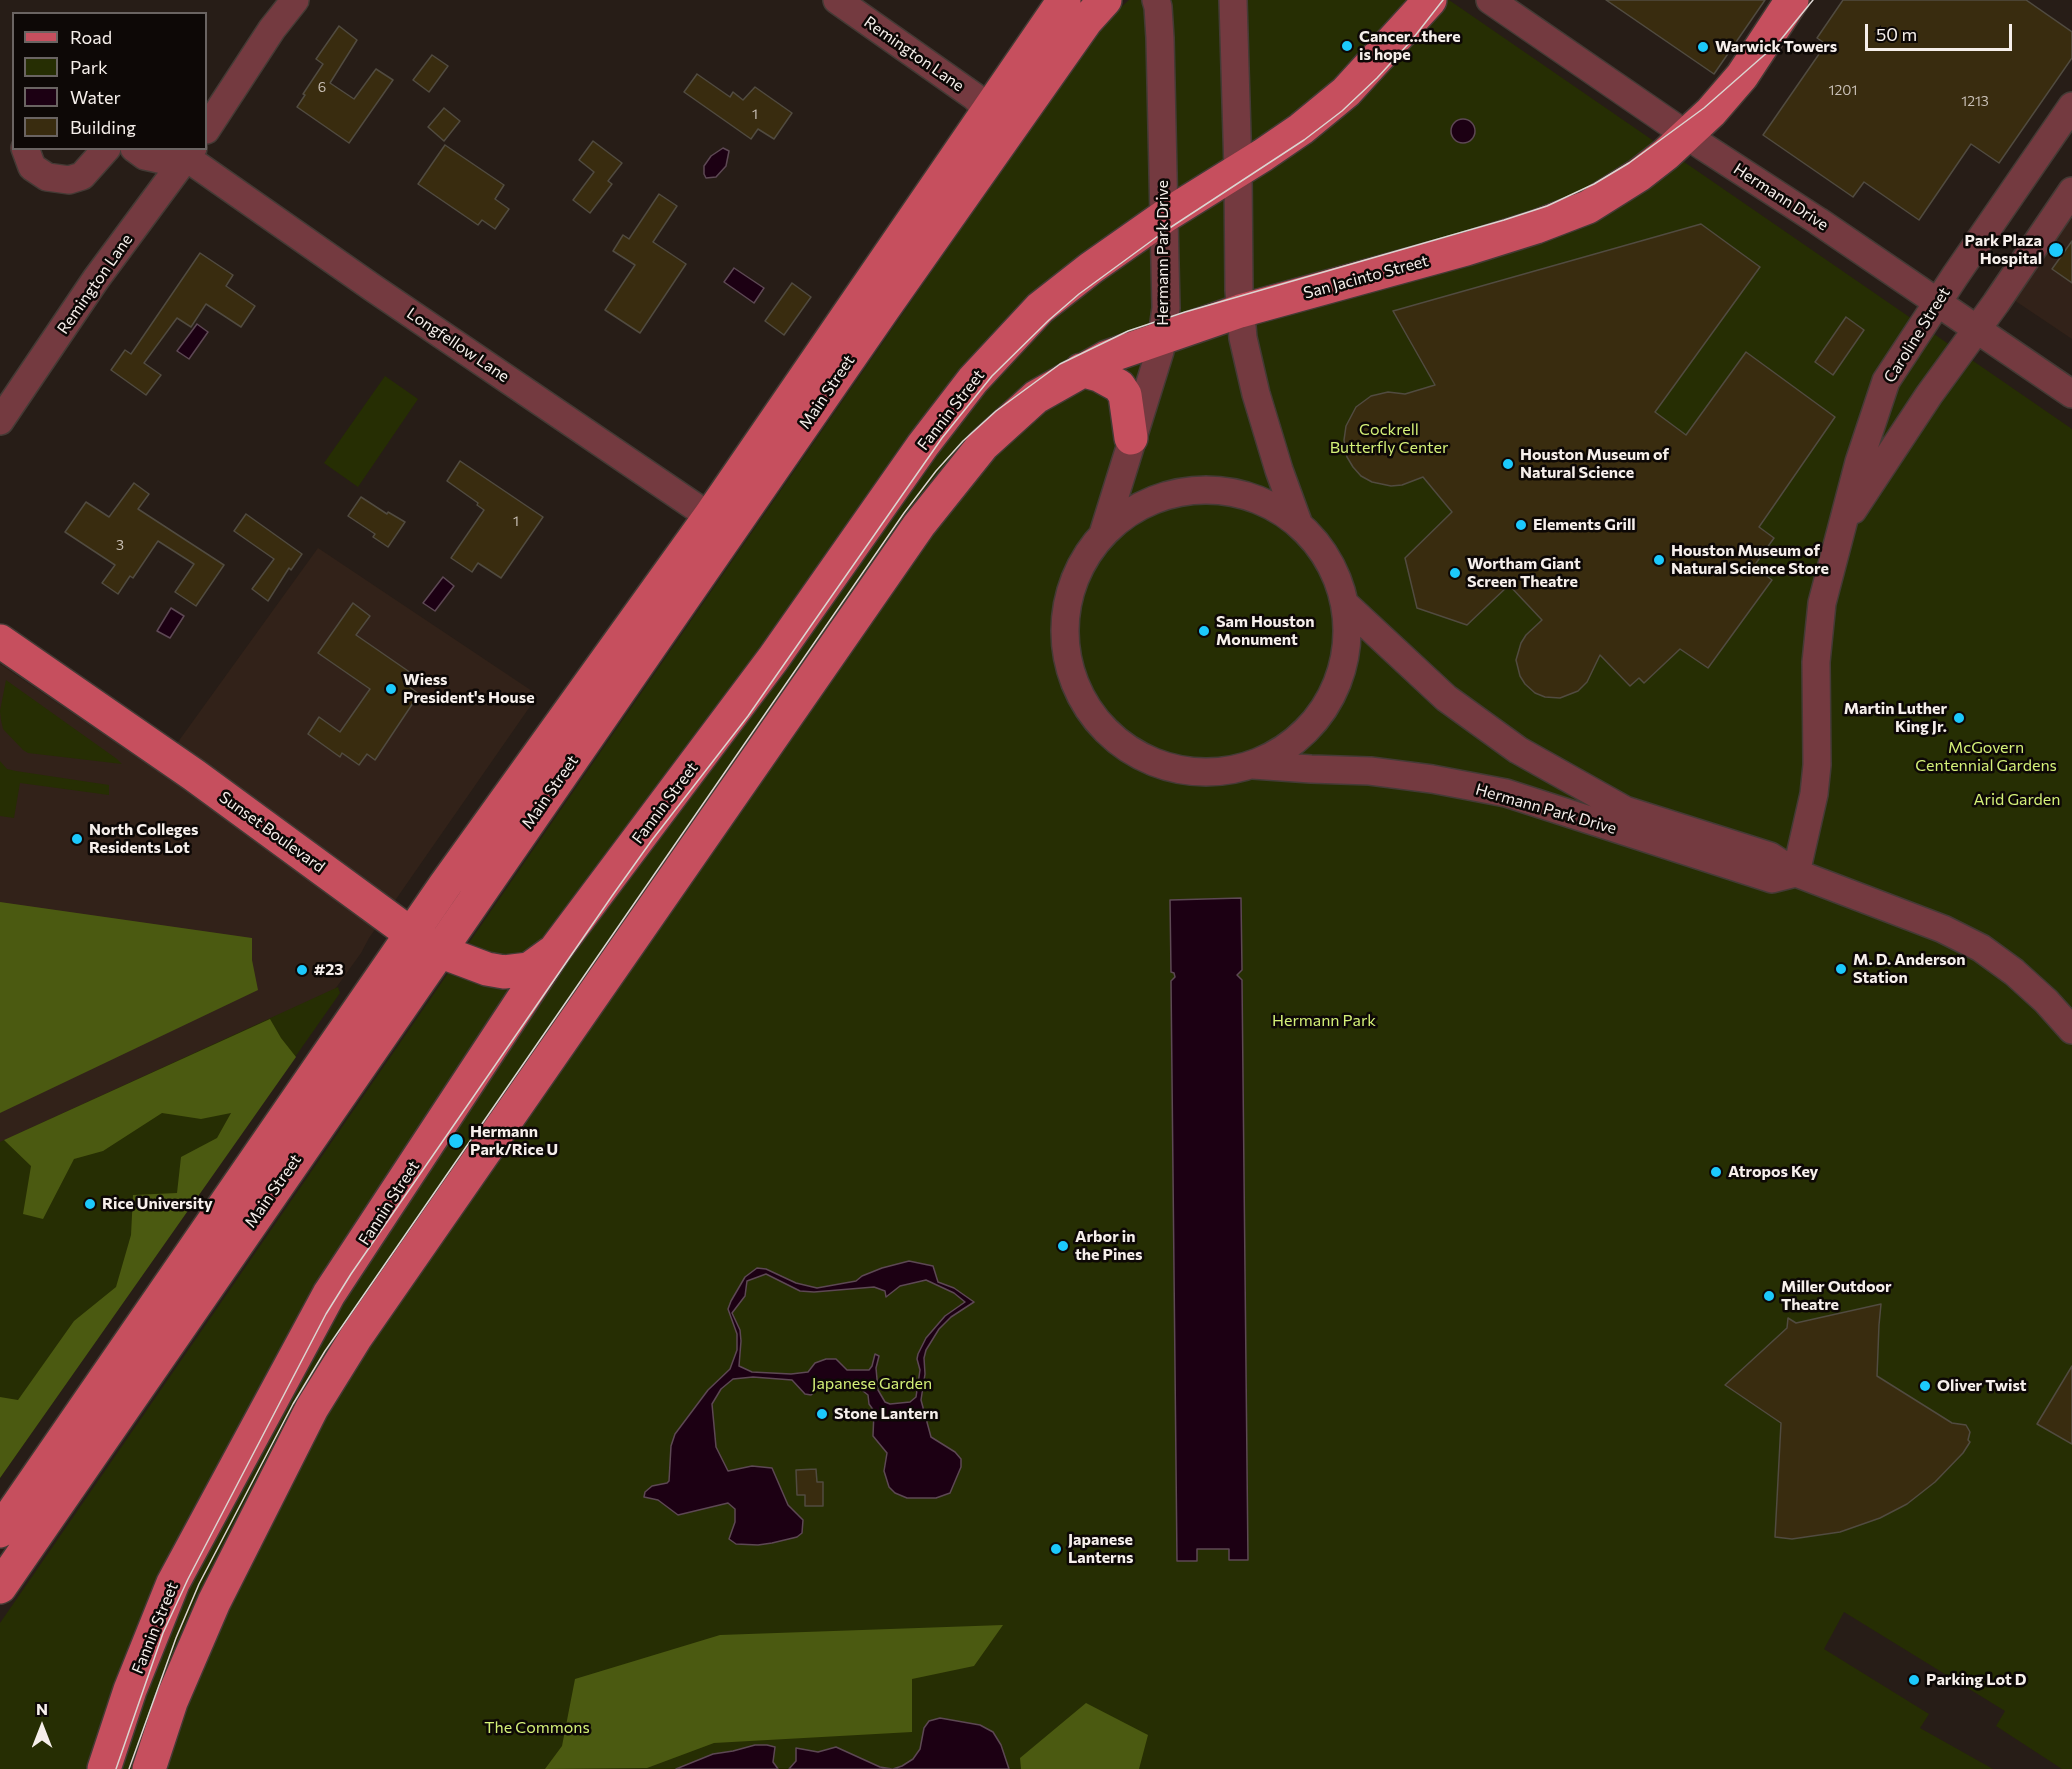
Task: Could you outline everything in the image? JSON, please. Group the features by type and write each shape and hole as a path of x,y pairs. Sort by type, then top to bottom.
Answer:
{"main road":[{"name":"Main Street","path":"0,1587 439,951 721,524 988,111 1064,0"},
{"name":"Main Street","path":"0,1531 411,934 884,308 1086,21 1106,0"},
{"name":"Fannin Street","path":"104,1769 130,1690 172,1583 329,1294 555,950 773,659 923,444 973,380 1040,308 1091,268 1165,216 1301,129 1346,92 1430,0"},
{"name":"San Jacinto Street","path":"149,1769 171,1702 214,1602 312,1408 343,1357 551,1053 919,525 983,444 1036,397 1107,357 1240,311 1466,249 1588,207 1639,175 1711,112 1742,76 1792,0"},
{"path":"1081,370 1099,375 1119,386 1125,394 1131,438"},
{"name":"Sunset Boulevard","path":"0,641 194,775 411,934 439,951 487,969 504,972 529,969 555,950"}],"street":[{"path":"207,128 272,29 295,0"},
{"name":"Remington Lane","path":"837,0 968,92 988,111"},
{"name":"Hermann Park Drive","path":"1103,534 1163,337 1166,308 1160,38 1156,0"},
{"path":"1233,0 1240,311 1243,338 1256,394 1279,470 1299,525"},
{"name":"Hermann Drive","path":"1490,0 2072,394"},
{"name":"Caroline Street","path":"1796,873 1814,794 1817,765 1816,662 1822,603 1859,462 1886,381 2072,106"},
{"path":"26,150 32,167 47,177 69,180 82,176 105,150"},
{"path":"137,150 145,156 168,161 188,152"},
{"name":"Remington Lane","path":"0,421 96,279 188,152"},
{"name":"Longfellow Lane","path":"188,152 363,281 721,524"},
{"name":"Caroline Street","path":"1844,523 1929,395 2072,191"},
{"path":"1202,490 1239,494 1271,506 1299,525 1329,561 1346,605 1347,650 1334,692 1309,728 1274,755 1253,765 1205,771 1170,768 1152,762 1117,741 1089,712 1071,675 1064,635 1068,598 1081,564 1103,534 1132,511 1167,495 1202,490"},
{"name":"Hermann Park Drive","path":"1346,605 1446,698 1518,750 1625,810 1770,856 1796,873 1943,929 1981,948 1998,959 2038,993 2072,1030"},
{"name":"Hermann Park Drive","path":"1253,765 1311,770 1370,771 1432,779 1506,793 1772,879 1796,873"}],"shaded area":[{"name":"Park Plaza Hospital","path":"2072,205 2072,339 2008,296"},
{"name":"Rice University","path":"318,548 538,695 369,938 361,953 0,1456 0,664 157,771"}],"green space":[{"name":"Hermann Park","path":"1129,0 1449,0 2072,429 2072,1769 2062,1769 1996,1726 2005,1711 1844,1612 1824,1649 1929,1714 1920,1728 1993,1769 0,1769 0,1623 1103,23"},
{"path":"385,376 418,399 358,487 324,463"},
{"path":"6,680 122,764 28,753 23,750 3,729 0,711"},
{"path":"0,761 7,769 16,771 109,785 109,795 20,783 14,818 0,816"},
{"path":"0,902 252,938 252,960 258,990 0,1113"},
{"path":"338,987 340,993 0,1478 0,1142"},
{"path":"270,1019 296,1057 0,1478 0,1397 18,1400 74,1321 116,1287 131,1235 133,1195 177,1193 181,1157 217,1138 231,1113 201,1119 162,1113 103,1151 74,1159 43,1219 23,1214 31,1166 4,1140"},
{"path":"1003,1625 974,1666 912,1679 912,1732 714,1743 647,1768 545,1769 562,1746 575,1679 720,1635"},
{"path":"1086,1703 1148,1735 1139,1769 1021,1769 1020,1758"}],"water":[{"path":"1463,119 1468,120 1474,126 1474,136 1468,142 1463,143 1458,142 1452,136 1451,131 1452,126 1458,120"},
{"path":"723,148 729,151 726,166 716,177 706,178 704,166 711,156"},
{"path":"734,268 764,288 754,303 724,282"},
{"path":"197,324 208,332 189,359 177,351"},
{"path":"443,577 454,586 435,611 423,603"},
{"path":"171,608 184,616 170,638 157,631"},
{"path":"1241,898 1242,970 1237,975 1242,980 1248,1560 1229,1560 1229,1549 1197,1549 1197,1561 1177,1561 1171,981 1175,977 1171,972 1170,900"},
{"path":"909,1261 933,1266 938,1282 954,1288 974,1302 951,1317 939,1329 926,1350 924,1358 925,1374 921,1400 931,1437 955,1452 961,1459 961,1467 950,1493 936,1498 907,1498 895,1493 889,1487 884,1471 887,1453 873,1436 874,1411 869,1404 868,1395 853,1383 839,1381 825,1383 811,1395 805,1394 792,1380 753,1377 733,1379 721,1389 712,1404 716,1447 728,1471 752,1466 772,1468 788,1505 803,1520 802,1533 797,1537 772,1543 736,1544 729,1539 735,1522 735,1509 728,1503 678,1515 658,1500 644,1497 645,1492 652,1486 669,1481 671,1446 675,1434 708,1390 730,1369 737,1350 737,1334 728,1309 745,1277 757,1268 766,1269 796,1283 817,1288 856,1281 882,1268","holes":["766,1274 800,1291 874,1287 885,1291 886,1297 900,1286 926,1280 954,1293 965,1302 945,1316 926,1338 917,1359 920,1370 916,1397 910,1402 890,1404 885,1402 878,1390 876,1368 879,1356 875,1354 869,1370 847,1370 836,1359 826,1359 815,1363 808,1372 791,1374 752,1372 739,1366 740,1330 732,1313 745,1296 747,1281"]},
{"path":"940,1718 980,1725 993,1732 1001,1745 1009,1769 893,1769 913,1759 920,1749 924,1728 929,1721"},
{"path":"755,1745 775,1747 773,1762 778,1769 676,1769 713,1754"},
{"path":"836,1747 880,1767 892,1769 789,1769 796,1761 796,1748 818,1752"}],"building":[{"name":"Warwick Towers","path":"1606,0 1765,0 1714,74"},
{"path":"1843,0 2026,0 2072,32 2072,58 1999,163 1971,144 1919,220 1864,182 1853,197 1763,135 1826,44 1817,38"},
{"path":"339,26 357,40 330,83 354,99 376,69 393,80 349,143 297,107 323,64 316,59"},
{"path":"432,55 448,66 429,92 413,80"},
{"path":"697,74 730,97 733,92 743,100 755,87 792,113 774,139 758,129 751,139 684,92"},
{"path":"444,108 460,121 444,141 428,127"},
{"path":"593,141 622,163 608,181 612,184 590,213 573,200 594,172 579,160"},
{"path":"445,145 504,185 495,199 509,209 495,229 482,220 478,225 418,184"},
{"path":"659,194 677,206 653,242 686,264 640,333 605,310 635,265 613,251 623,235 629,239"},
{"name":"Houston Museum of Natural Science","path":"1701,224 1760,267 1655,412 1686,435 1746,352 1835,417 1759,527 1774,538 1754,566 1772,580 1708,668 1680,649 1644,683 1639,678 1630,686 1600,655 1587,682 1578,691 1560,698 1545,697 1535,693 1525,684 1520,676 1516,660 1526,635 1542,620 1509,585 1467,625 1417,608 1405,558 1452,512 1423,477 1402,485 1391,486 1372,482 1361,476 1347,457 1344,440 1346,426 1356,407 1371,396 1388,392 1405,394 1435,385 1393,311"},
{"path":"2072,241 2072,283 2052,269"},
{"path":"200,253 233,275 226,286 255,306 241,327 206,304 191,327 177,318 144,363 161,375 146,395 111,370 125,350 131,354"},
{"path":"792,283 811,297 784,335 765,321"},
{"path":"1846,317 1864,330 1833,375 1815,362"},
{"path":"460,461 543,517 501,578 478,563 472,572 451,558 484,510 477,505 478,503 447,481"},
{"path":"134,483 149,494 138,509 224,565 196,606 175,592 194,564 158,541 133,578 130,576 118,594 102,583 115,565 65,532 86,502 109,517"},
{"path":"361,497 387,514 388,512 405,522 388,547 373,537 375,534 348,516"},
{"path":"246,514 302,554 291,570 289,568 268,601 252,589 274,559 234,531"},
{"name":"Wiess President's House","path":"353,603 370,616 356,635 411,673 404,683 419,694 375,760 367,754 359,765 342,753 340,757 308,734 319,717 340,732 370,689 318,653"},
{"path":"1881,1304 1877,1376 1952,1423 1966,1425 1970,1432 1968,1440 1970,1442 1963,1453 1935,1482 1907,1504 1880,1518 1840,1532 1792,1539 1775,1537 1781,1423 1725,1385 1787,1328 1788,1318 1796,1323"},
{"path":"2072,1366 2072,1444 2037,1424"},
{"path":"816,1469 817,1482 823,1482 823,1506 805,1506 805,1495 797,1495 796,1470"}],"tram line":[{"path":"116,1769 163,1633 188,1579 326,1314 351,1274 612,896 652,840 748,716 942,438 992,376 1049,320 1079,294 1165,231 1304,140 1342,111 1411,41 1443,0"},
{"path":"129,1769 176,1638 199,1584 293,1404 325,1351 904,513 936,471 963,441 996,411 1060,364 1128,331 1185,312 1504,220 1547,206 1594,184 1629,163 1704,108 1778,43 1813,0"}],"place":[{"name":"Cancer...there is hope","path":"1347,46"},
{"name":"Warwick Towers","path":"1703,47"},
{"name":"Park Plaza Hospital","path":"2056,250"},
{"name":"Houston Museum of Natural Science","path":"1508,464"},
{"name":"Elements Grill","path":"1521,525"},
{"name":"Houston Museum of Natural Science Store","path":"1659,560"},
{"name":"Wortham Giant Screen Theatre","path":"1455,573"},
{"name":"Sam Houston Monument","path":"1204,631"},
{"name":"Wiess President's House","path":"391,689"},
{"name":"Martin Luther King Jr.","path":"1959,718"},
{"name":"North Colleges Residents Lot","path":"77,839"},
{"name":"M. D. Anderson Station","path":"1841,969"},
{"name":"#23","path":"302,970"},
{"name":"Hermann Park/Rice U","path":"456,1141"},
{"name":"Atropos Key","path":"1716,1172"},
{"name":"Rice University","path":"90,1204"},
{"name":"Arbor in the Pines","path":"1063,1246"},
{"name":"Miller Outdoor Theatre","path":"1769,1296"},
{"name":"Oliver Twist","path":"1925,1386"},
{"name":"Stone Lantern","path":"822,1414"},
{"name":"Japanese Lanterns","path":"1056,1549"},
{"name":"Parking Lot D","path":"1914,1680"}],"park label":[{"name":"Cockrell Butterfly Center","path":"1389,439"},
{"name":"McGovern Centennial Gardens","path":"1986,757"},
{"name":"Arid Garden","path":"2017,800"},
{"name":"Japanese Garden","path":"872,1384"},
{"name":"The Commons","path":"537,1728"}]}
